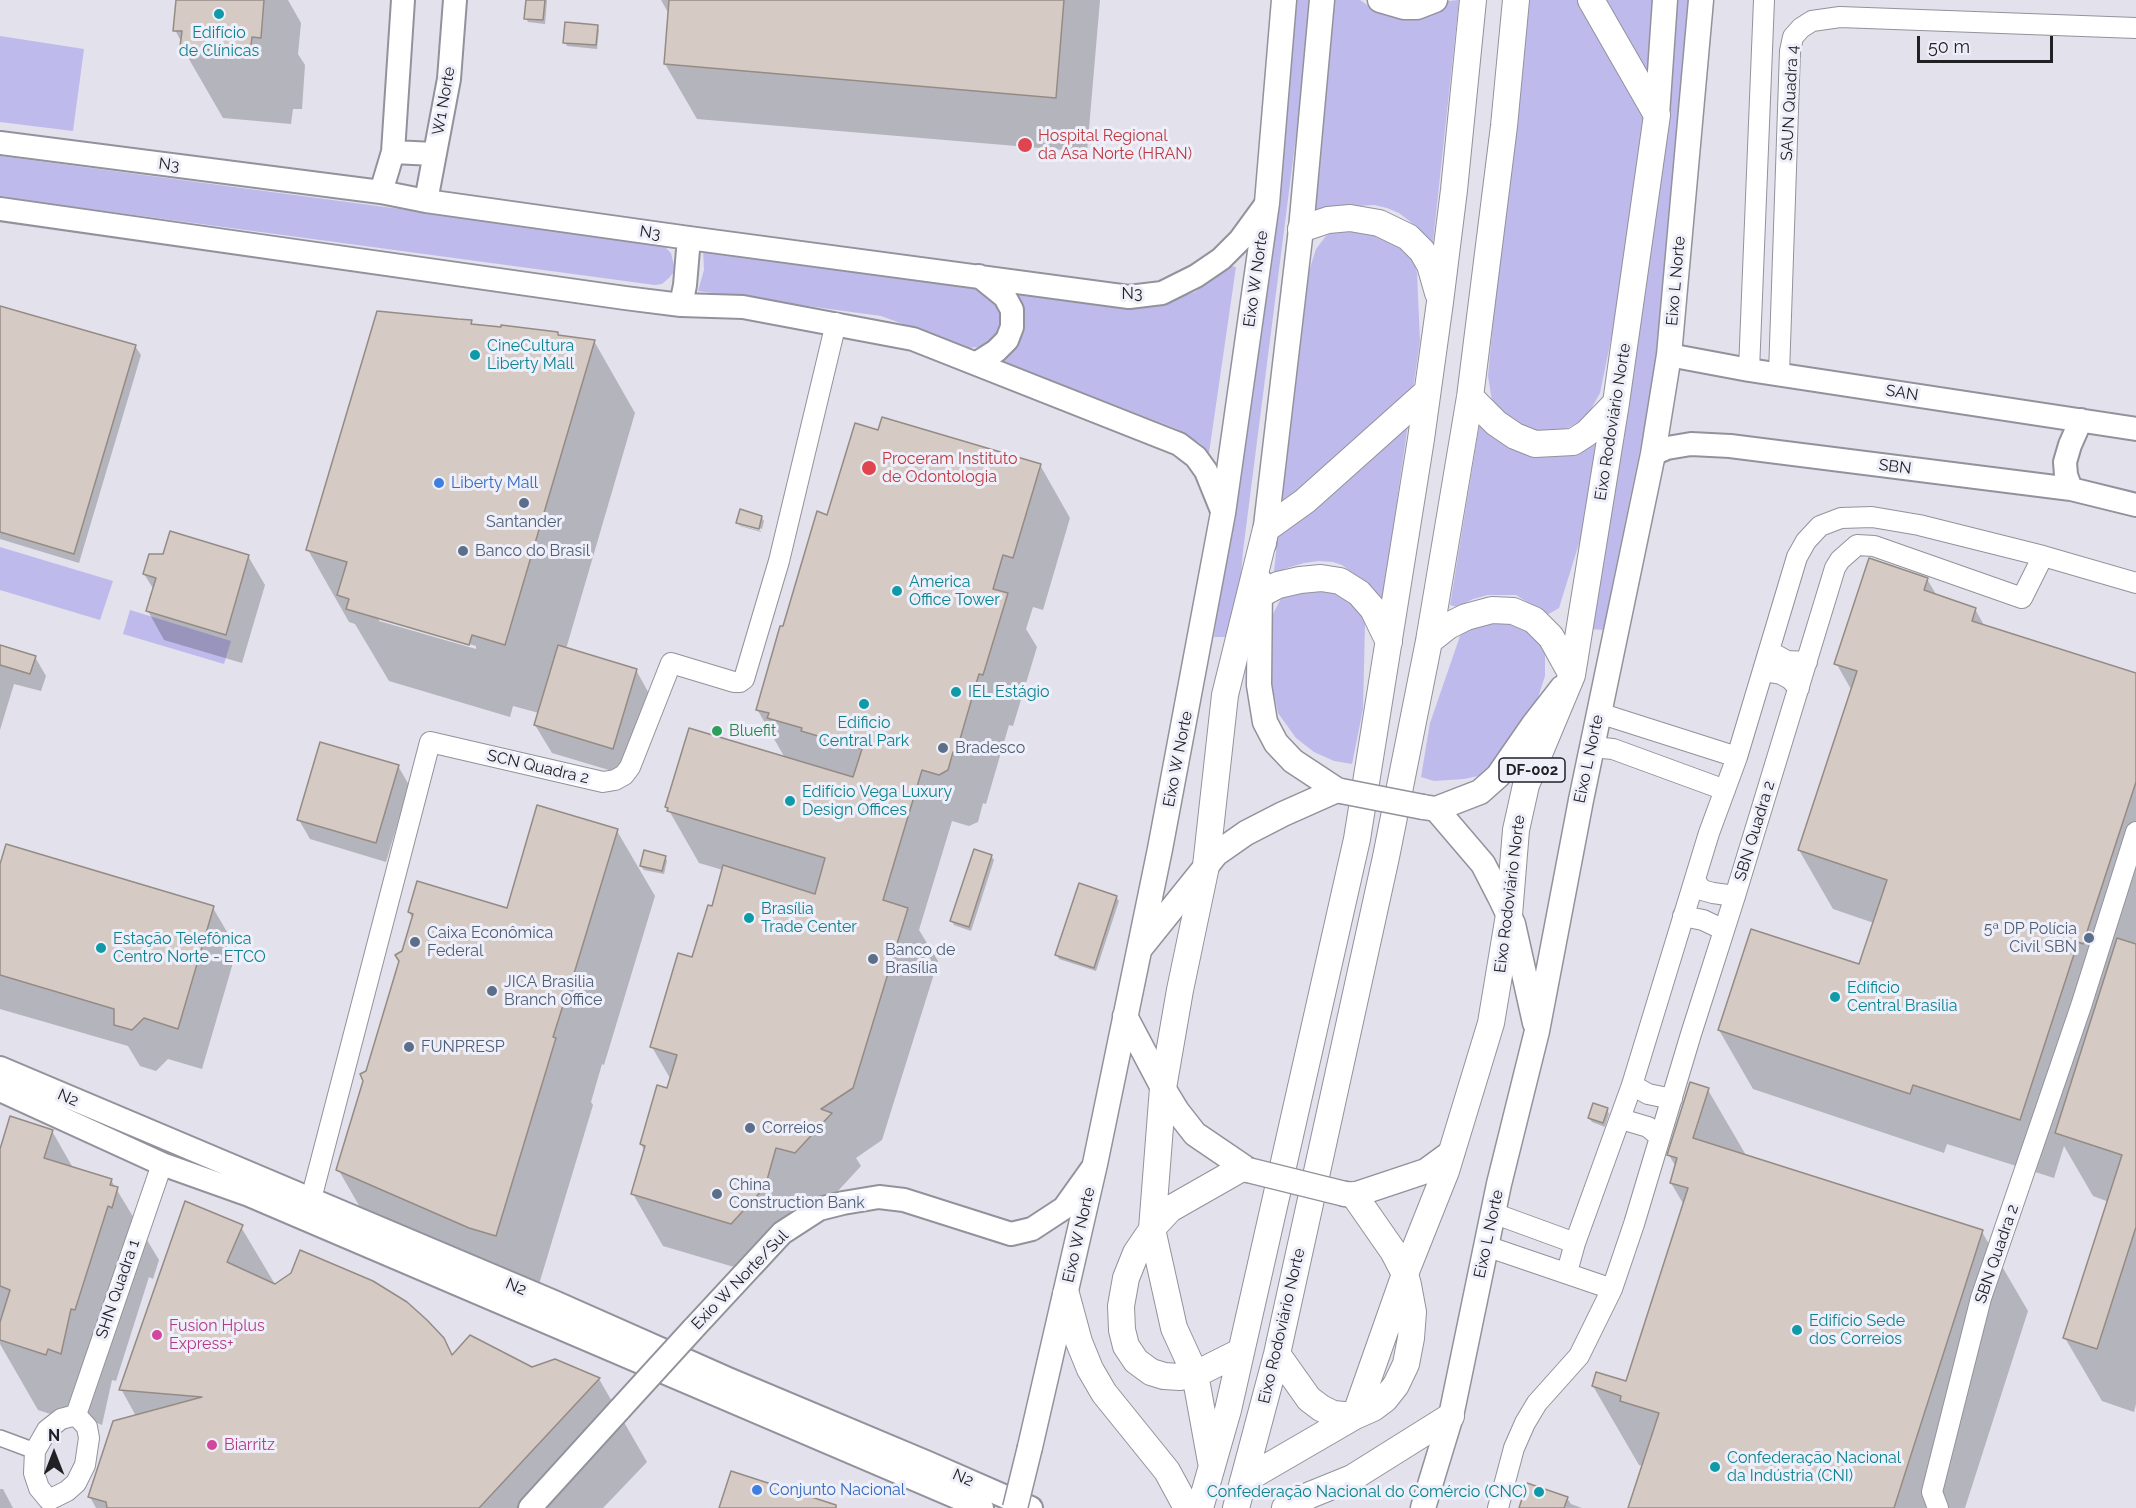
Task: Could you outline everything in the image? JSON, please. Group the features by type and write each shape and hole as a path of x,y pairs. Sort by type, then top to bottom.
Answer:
{"highway":[{"name":"Eixo Rodoviário Norte","path":"1200,1508 1228,1410 1357,839 1440,302 1473,0"},
{"name":"Eixo Rodoviário Norte","path":"1236,1508 1277,1354 1386,857 1429,641 1470,397 1504,126 1516,0"},
{"path":"1591,0 1657,115"},
{"name":"Eixo Rodoviário Norte","path":"1405,1274 1452,1152 1491,1023 1509,915 1515,830 1526,785 1572,675 1616,403 1657,115"},
{"path":"1301,229 1328,220 1350,218 1379,223 1408,237 1422,250 1430,265 1440,302"},
{"path":"1266,529 1305,501 1427,392"},
{"path":"1470,397 1496,423 1515,436 1535,444 1573,442 1587,433 1616,403"},
{"name":"Eixo Rodoviário Norte","path":"1212,1467 1195,1374 1174,1328 1152,1229 1163,1088 1180,990 1206,866 1225,695 1266,529"},
{"path":"1258,595 1278,585 1300,579 1321,578 1340,581 1359,593 1373,609 1389,642"},
{"path":"1429,641 1448,626 1466,617 1492,610 1514,610 1534,620 1551,637 1572,675"},
{"path":"1240,1352 1195,1374 1180,1377 1151,1372 1136,1361 1126,1346 1122,1330 1121,1306 1126,1278 1136,1253 1152,1229 1170,1209 1245,1169"},
{"path":"1243,1482 1355,1416 1373,1408 1385,1399 1396,1385 1406,1364 1413,1312 1405,1274 1393,1251 1349,1195"},
{"path":"1066,1294 1079,1342 1104,1393 1167,1471 1187,1508"},
{"path":"1277,1354 1309,1399 1334,1414 1355,1416"},
{"path":"1285,1508 1352,1478 1451,1416"}],"main road":[{"path":"381,192 393,152 403,0"},
{"name":"W1 Norte","path":"426,201 449,78 455,0"},
{"name":"Eixo W Norte","path":"1015,1508 1095,1164 1160,849 1223,513 1267,203 1284,0"},
{"path":"1322,0 1301,229 1258,595 1258,685 1265,722 1276,743 1293,762 1339,791 1429,808 1480,792 1498,776 1534,723 1572,675"},
{"path":"1380,0 1404,6 1417,6 1435,0"},
{"path":"1657,115 1665,0"},
{"name":"Eixo L Norte","path":"1423,1508 1451,1416 1493,1213 1537,1031 1592,747 1653,454 1669,355 1701,0"},
{"name":"N3","path":"0,143 381,192 426,201 688,238 1129,297 1162,293 1196,276 1221,259 1240,240 1267,203"},
{"path":"393,152 434,154"},
{"path":"0,208 681,305 743,308 836,323 913,339 1179,444 1196,457 1206,471 1223,513"},
{"path":"681,305 685,285 688,238"},
{"path":"977,363 996,351 1007,340 1012,327 1012,310 1005,297 979,276"},
{"name":"SAN","path":"1669,355 1749,370 2136,429"},
{"path":"2071,489 2066,475 2065,462 2081,420"},
{"name":"SBN","path":"1653,454 1668,448 1691,444 1730,446 2071,489 2136,505"},
{"path":"1139,950 1216,854 1246,833 1283,814 1339,791"},
{"path":"1429,808 1483,864 1509,915 1537,1031"},
{"path":"1125,1016 1163,1088 1195,1134 1245,1169 1349,1195 1426,1171 1452,1152"},
{"name":"N2","path":"0,1068 311,1199 716,1393 982,1508"},
{"name":"N2","path":"0,1090 162,1164 249,1195 474,1291 540,1305 554,1302 1031,1508"},
{"path":"99,1111 123,1131 152,1144 159,1152 162,1164 172,1157 184,1157 211,1166 233,1167"},
{"name":"Exio W Norte/Sul","path":"530,1508 782,1233 819,1209 879,1197 904,1200 1011,1234 1032,1229 1064,1208 1095,1164"},
{"path":"249,1195 290,1206 303,1205 311,1199 320,1214 363,1244"}],"street":[{"name":"SAUN Quadra 4","path":"1749,370 1764,0"},
{"name":"SAUN Quadra 4","path":"1779,374 1790,51 1794,37 1801,28 1837,8 2136,28"},
{"name":"SCN Quadra 2","path":"311,1199 430,742 603,782 615,780 624,775 630,767 671,663 740,682 747,674 779,561 836,323"},
{"path":"1568,1272 1575,1243 1632,1085 1709,833 1737,757 1797,557 1806,541 1820,526 1841,518 1872,517 1919,525 2043,556 2136,583"},
{"name":"SBN Quadra 2","path":"1498,1508 1514,1448 1525,1423 1537,1403 1579,1356 1612,1289 1736,896 1835,568 1840,560 1857,546 1874,546 2022,598 2043,556"},
{"path":"1769,651 1787,661 1807,662"},
{"path":"1763,671 1781,674 1799,688"},
{"path":"1599,713 1737,757"},
{"path":"1592,747 1613,749 1725,790"},
{"name":"SBN Quadra 2","path":"1938,1508 1932,1492 1981,1298 2081,1006 2136,832"},
{"path":"1695,881 1702,890 1736,896"},
{"path":"1683,916 1703,920 1724,930"},
{"path":"1632,1085 1648,1094 1672,1099"},
{"path":"1620,1119 1648,1127 1659,1136"},
{"name":"SHN Quadra 1","path":"76,1415 162,1164"},
{"path":"1493,1213 1575,1243"},
{"path":"1486,1246 1568,1272 1612,1289"},
{"path":"76,1415 87,1427 89,1437 85,1465 76,1483 48,1504 34,1473 35,1451 47,1430 61,1419 76,1415"},
{"path":"0,1438 35,1451"}],"shaded area":[{"path":"1294,0 1309,0 1298,121 1243,551 1236,637 1214,637 1246,410"},
{"path":"1330,0 1360,0 1372,8 1459,0 1432,251 1412,223 1399,213 1374,205 1334,211 1308,225"},
{"path":"1523,0 1656,0 1636,189 1622,286 1600,393 1586,418 1560,432 1540,435 1516,424 1501,413 1492,401 1488,376"},
{"path":"1676,0 1691,0 1656,372 1611,590 1605,630 1590,629"},
{"path":"0,36 84,49 73,131 0,122"},
{"path":"0,156 657,243 671,253 673,273 662,284 655,285 0,197"},
{"path":"1339,229 1388,231 1414,258 1417,273 1420,341 1382,605 1374,589 1342,565 1333,562 1304,563 1284,569 1278,574 1274,572 1297,341 1306,281 1316,249 1326,236"},
{"path":"703,249 979,285 1005,313 999,335 985,346 969,348 881,316 698,291 704,270"},
{"path":"1231,266 1236,267 1209,453 1201,444 1177,429 994,358 1011,290 1157,305 1195,292"},
{"path":"1487,424 1585,443 1601,440 1590,508 1559,608 1547,615 1516,595 1488,595 1457,607 1450,605 1479,427"},
{"path":"0,547 113,581 100,620 0,590"},
{"path":"1335,584 1363,615 1365,624 1363,709 1352,764 1334,761 1314,752 1296,738 1278,713 1272,686 1271,618 1279,602 1285,595"},
{"path":"130,610 231,641 224,664 123,634"},
{"path":"1515,619 1541,640 1545,653 1545,676 1533,713 1500,764 1478,776 1464,779 1434,781 1421,777 1430,723 1460,636 1473,622"}],"building":[{"name":"Edifício de Clínicas","path":"176,0 264,0 261,38 252,37 250,53 180,47 182,31 173,31"},
{"path":"526,0 545,0 543,20 524,19"},
{"path":"669,0 1064,0 1056,98 664,64"},
{"path":"565,22 598,25 596,45 563,43"},
{"path":"0,306 136,345 74,554 0,532"},
{"name":"Liberty Mall","path":"377,311 472,320 471,324 558,332 558,335 595,340 505,645 472,635 469,645 346,609 349,599 337,595 347,562 306,550"},
{"path":"882,417 1041,464 1013,558 1003,555 993,589 1008,593 983,675 979,674 956,753 953,752 948,770 939,775 922,770 883,900 908,908 853,1088 821,1109 832,1113 795,1153 776,1148 765,1187 731,1224 631,1194 645,1146 640,1144 657,1085 667,1088 677,1055 650,1047 678,953 692,957 708,905 712,906 723,865 815,894 825,858 667,811 668,808 665,807 689,728 853,777 862,749 801,731 802,728 767,718 769,713 756,710 817,511 827,515 855,423 878,430"},
{"path":"740,509 762,516 759,529 736,523"},
{"path":"170,531 249,555 226,635 146,611 156,578 143,574 149,554 163,554"},
{"path":"1869,558 1928,578 1924,590 1976,608 1972,621 2136,673 2136,782 2083,944 2078,942 2020,1120 1913,1085 1910,1094 1718,1030 1751,929 1859,964 1887,880 1798,850 1857,671 1834,664"},
{"path":"0,645 36,656 30,674 0,665"},
{"path":"558,645 637,669 613,749 534,725"},
{"path":"320,742 399,765 376,843 297,820"},
{"path":"537,805 618,829 553,1037 556,1038 496,1236 469,1228 336,1170 363,1081 360,1074 366,1071 399,961 395,955 402,951 413,914 408,912 417,881 507,908"},
{"name":"Estação Telefônica Centro Norte - ETCO","path":"6,844 214,906 178,1029 144,1018 132,1030 114,1025 114,1009 0,975 0,864"},
{"path":"974,849 992,855 969,927 950,921"},
{"path":"644,850 666,856 662,871 640,866"},
{"path":"1079,883 1117,896 1094,968 1055,955"},
{"path":"2117,938 2136,944 2136,1227 2097,1349 2063,1338 2122,1155 2055,1133"},
{"name":"Edifício Sede dos Correios","path":"1690,1082 1709,1088 1693,1138 1983,1230 1894,1508 1628,1508 1659,1413 1620,1401 1621,1396 1592,1386 1596,1372 1626,1381 1688,1188 1670,1183 1677,1158 1667,1155"},
{"path":"1593,1103 1608,1108 1603,1123 1588,1118"},
{"path":"10,1116 53,1130 44,1158 112,1179 110,1185 118,1187 112,1208 108,1206 75,1310 71,1309 61,1354 48,1349 46,1355 0,1340 0,1322 10,1290 0,1286 0,1149"},
{"path":"185,1201 243,1225 227,1262 275,1284 291,1273 300,1250 373,1281 407,1302 444,1338 452,1355 470,1335 532,1367 555,1359 600,1378 479,1508 107,1508 106,1502 88,1497 113,1421 202,1397 119,1390"},
{"name":"Conjunto Nacional","path":"731,1471 836,1505 836,1508 719,1508"},
{"name":"Confederação Nacional do Comércio (CNC)","path":"1527,1483 1568,1497 1564,1508 1519,1508"}],"place":[{"name":"Edifício de Clínicas","path":"219,14"},
{"name":"Hospital Regional da Asa Norte (HRAN)","path":"1025,145"},
{"name":"CineCultura Liberty Mall","path":"475,355"},
{"name":"Proceram Instituto de Odontologia","path":"869,468"},
{"name":"Liberty Mall","path":"439,483"},
{"name":"Santander","path":"524,503"},
{"name":"Banco do Brasil","path":"463,551"},
{"name":"America Office Tower","path":"897,591"},
{"name":"IEL Estágio","path":"956,692"},
{"name":"Edificio Central Park","path":"864,704"},
{"name":"Bluefit","path":"717,731"},
{"name":"Bradesco","path":"943,748"},
{"name":"Edifício Vega Luxury Design Offices","path":"790,801"},
{"name":"Brasília Trade Center","path":"749,918"},
{"name":"5ª DP Polícia Civil SBN","path":"2089,938"},
{"name":"Caixa Econômica Federal","path":"415,942"},
{"name":"Estação Telefônica Centro Norte - ETCO","path":"101,948"},
{"name":"Banco de Brasília","path":"873,959"},
{"name":"JICA Brasilia Branch Office","path":"492,991"},
{"name":"Edificio Central Brasilia","path":"1835,997"},
{"name":"FUNPRESP","path":"409,1047"},
{"name":"Correios","path":"750,1128"},
{"name":"China Construction Bank","path":"717,1194"},
{"name":"Edifício Sede dos Correios","path":"1797,1330"},
{"name":"Fusion Hplus Express+","path":"157,1335"},
{"name":"Biarritz","path":"212,1445"},
{"name":"Confederação Nacional da Indústria (CNI)","path":"1715,1467"},
{"name":"Conjunto Nacional","path":"757,1490"},
{"name":"Confederação Nacional do Comércio (CNC)","path":"1539,1492"}]}
